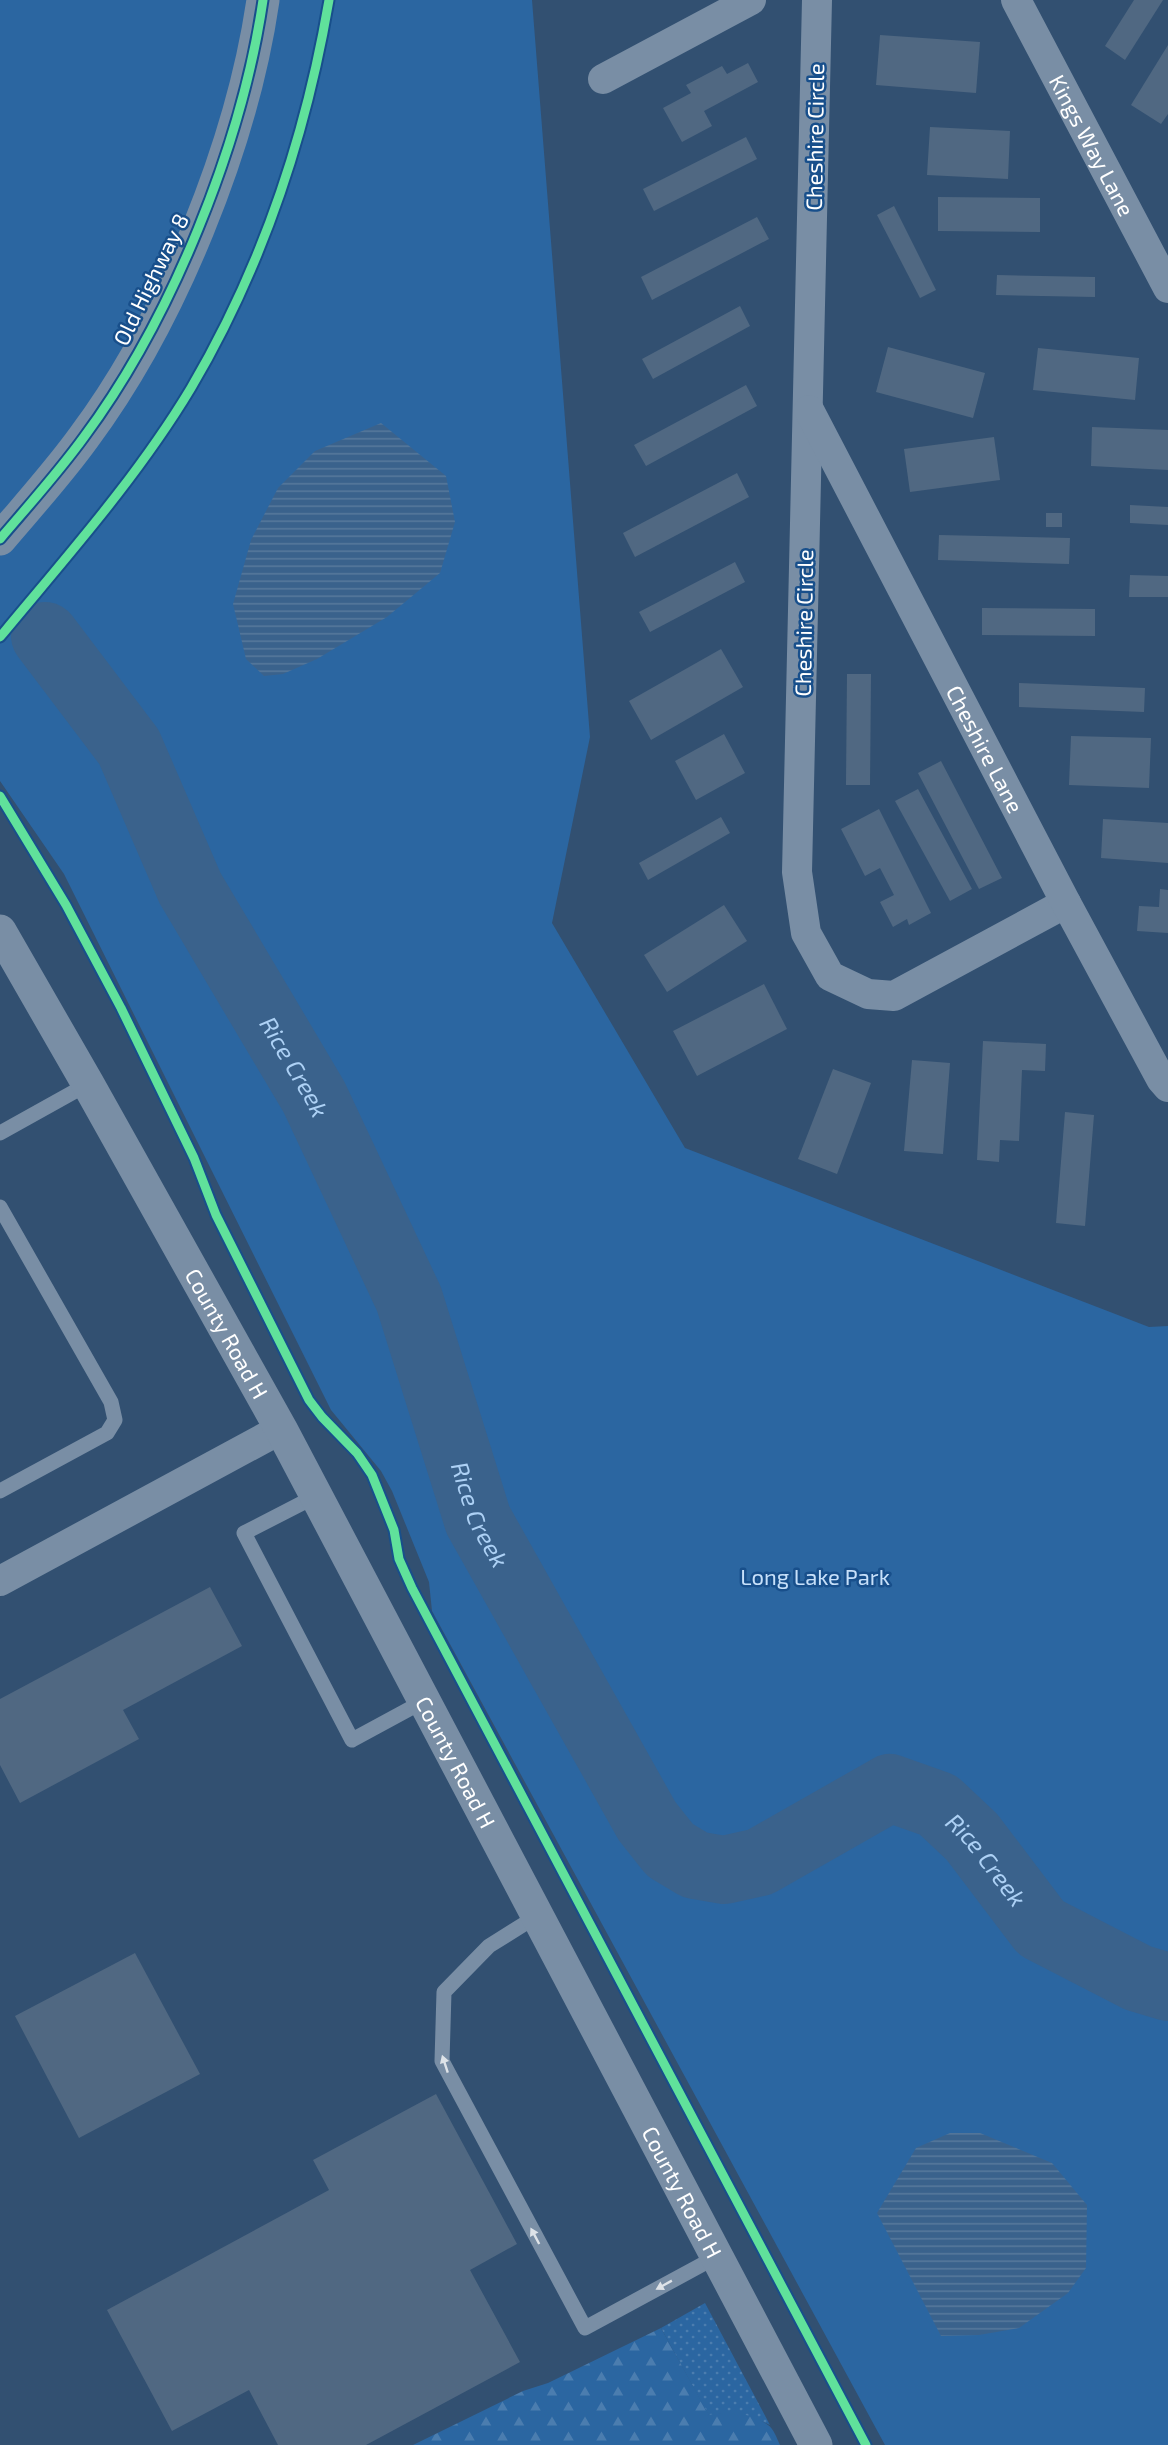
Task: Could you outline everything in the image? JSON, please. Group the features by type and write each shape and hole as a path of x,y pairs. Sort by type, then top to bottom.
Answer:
{"street":[{"name":"Old Highway 8","path":"0,539 84,437 152,327 221,169 257,42 263,0"},
{"path":"603,79 751,0"},
{"name":"Cheshire Circle","path":"817,0 797,872 806,933 830,975 868,994 894,996 1066,903"},
{"name":"Kings Way Lane","path":"1016,0 1168,288"},
{"name":"Cheshire Lane","path":"807,408 1066,903 1161,1079 1168,1087"},
{"name":"County Road H","path":"0,931 281,1429 816,2445"},
{"path":"0,1581 281,1429"}],"lane":[{"path":"0,1133 88,1084"},
{"path":"0,1207 111,1402 115,1420 107,1433 0,1491"},
{"path":"316,1496 244,1533 352,1740 424,1701"},
{"path":"537,1916 489,1946 444,1992 442,2061 585,2328 716,2258"}],"green space":[{"name":"Long Lake Park","path":"0,0 532,0 590,737 552,923 685,1148 1149,1327 1168,1326 1168,2445 885,2445 432,1611 429,1582 392,1491 381,1471 331,1410 64,874 0,781"},
{"path":"705,2303 770,2425 740,2414 725,2413 709,2416 661,2328"},
{"path":"661,2328 709,2415 731,2413 755,2418 770,2427 780,2445 413,2445 523,2391 548,2383"}],"shaded area":[{"path":"381,423 446,476 455,522 440,573 387,617 317,659 283,674 264,676 246,659 233,604 251,540 278,488 315,451"},
{"path":"950,2133 980,2133 1052,2163 1087,2205 1086,2268 1068,2293 1019,2328 979,2335 941,2336 877,2213 916,2148"}],"building":[{"path":"1134,0 1163,0 1125,60 1105,46"},
{"path":"880,35 980,42 976,93 876,85"},
{"path":"1168,45 1168,114 1161,124 1131,105"},
{"path":"748,63 758,82 704,111 712,126 682,142 663,108 691,93 686,85 722,66 727,74"},
{"path":"930,127 1010,131 1008,179 927,175"},
{"path":"746,137 757,159 654,211 643,189"},
{"path":"938,197 1040,198 1040,232 938,231"},
{"path":"894,206 936,290 920,298 877,215"},
{"path":"757,217 769,239 652,300 641,277"},
{"path":"997,275 1095,277 1095,297 996,295"},
{"path":"740,306 750,326 653,379 642,359"},
{"path":"888,347 985,373 973,418 876,392"},
{"path":"1038,348 1139,358 1135,400 1033,390"},
{"path":"746,385 757,406 646,466 634,445"},
{"path":"1092,427 1168,430 1168,470 1091,466"},
{"path":"994,437 1000,480 910,492 904,449"},
{"path":"737,473 749,497 635,557 623,533"},
{"path":"1130,505 1168,507 1168,525 1130,523"},
{"path":"1046,513 1062,513 1062,527 1046,527"},
{"path":"939,535 1070,538 1069,564 938,560"},
{"path":"735,562 745,582 650,632 639,612"},
{"path":"1130,575 1168,576 1168,597 1129,597"},
{"path":"982,608 1095,609 1095,636 982,635"},
{"path":"721,649 743,687 651,740 629,701"},
{"path":"847,674 871,674 870,785 846,785"},
{"path":"1019,683 1145,688 1144,712 1019,707"},
{"path":"724,734 745,773 696,800 675,761"},
{"path":"1071,736 1151,738 1149,788 1069,785"},
{"path":"941,761 1002,878 979,889 918,773"},
{"path":"918,789 972,889 950,901 895,801"},
{"path":"879,809 931,913 909,925 907,919 893,927 880,902 894,895 880,868 865,876 841,829"},
{"path":"721,817 730,833 648,880 639,863"},
{"path":"1103,819 1168,823 1168,863 1101,858"},
{"path":"1160,889 1168,890 1168,933 1137,931 1139,906 1159,907"},
{"path":"724,905 747,941 667,992 644,955"},
{"path":"764,984 787,1029 697,1076 673,1031"},
{"path":"983,1041 1046,1044 1045,1071 1022,1070 1019,1141 1000,1140 999,1162 977,1160"},
{"path":"912,1060 950,1063 943,1154 904,1151"},
{"path":"833,1069 871,1083 837,1174 798,1159"},
{"path":"1065,1112 1094,1115 1085,1226 1056,1223"},
{"path":"210,1587 242,1646 123,1710 139,1739 20,1803 0,1765 0,1699"},
{"path":"135,1953 200,2074 79,2138 15,2016"},
{"path":"436,2094 517,2244 470,2270 520,2362 366,2445 278,2445 249,2390 172,2431 107,2310 329,2190 313,2160"}],"waterway":[{"name":"Rice Creek","path":"45,636 129,747 190,888 314,1097 409,1299 478,1520 647,1821 670,1850 695,1865 724,1870 760,1862 890,1788 938,1805 972,1837 1041,1928 1138,1978 1168,1987"}],"cycle path":[{"path":"0,539 64,463 116,391 146,340 173,285 220,171 253,55 263,0"},
{"path":"0,637 125,485 170,421 216,343 239,296 278,200 308,101 329,0"},
{"path":"0,796 66,905 121,1008 194,1158 216,1215 309,1400 357,1453 372,1475 394,1530 399,1559 412,1588 866,2445"}]}
